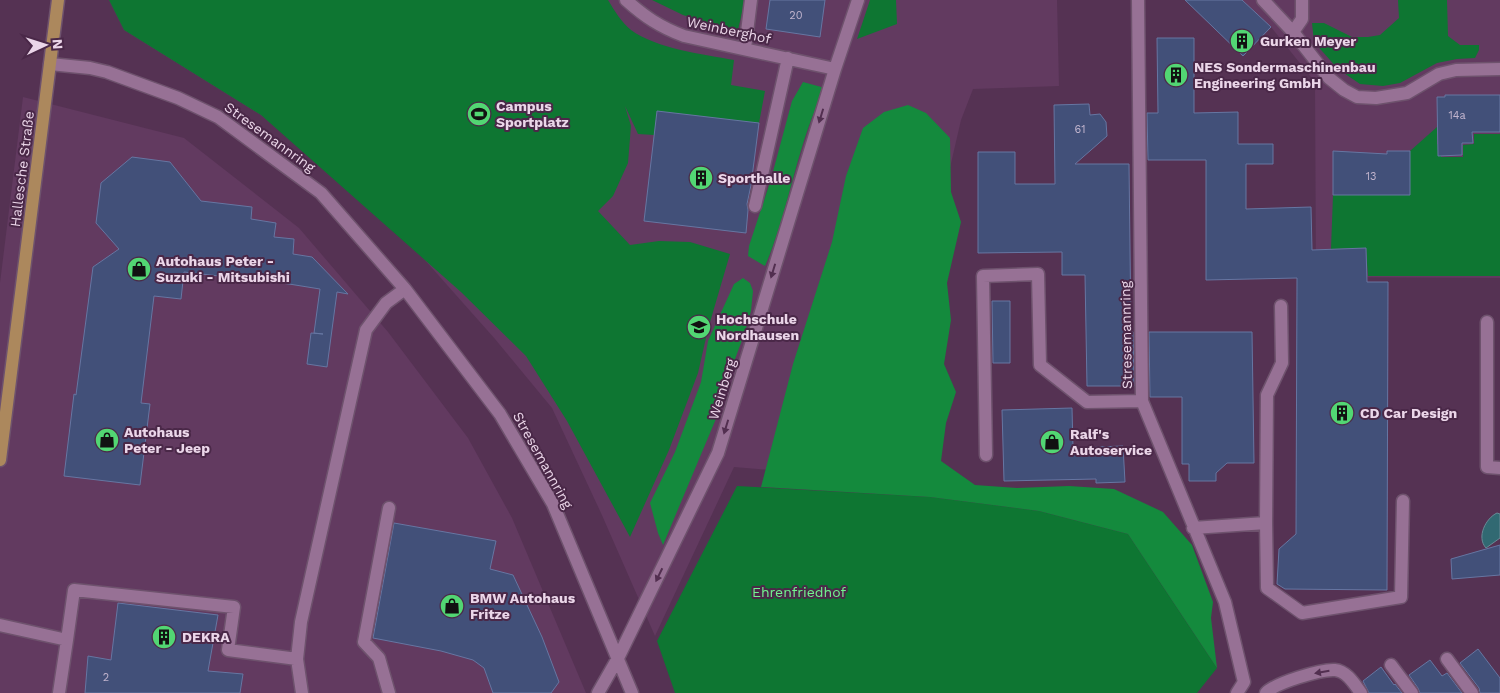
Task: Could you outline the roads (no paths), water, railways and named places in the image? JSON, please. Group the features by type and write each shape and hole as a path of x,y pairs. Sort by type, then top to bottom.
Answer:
{"main road":[{"name":"Hallesche Straße","path":"0,460 58,0"}],"street":[{"name":"Weinberghof","path":"626,0 662,28 684,36 835,69"},
{"path":"744,48 751,0"},
{"name":"Weinberg","path":"598,693 643,608 718,453 835,69 858,0"},
{"name":"Stresemannring","path":"1138,0 1142,400 1225,602 1244,682 1237,693"},
{"path":"1262,0 1293,32 1329,78 1344,90 1357,97 1376,98 1407,93 1439,74 1456,70 1500,69"},
{"path":"1293,32 1302,18 1302,0"},
{"path":"755,206 788,58"},
{"name":"Stresemannring","path":"50,64 90,68 107,72 178,98 218,117 321,193 404,289 500,414 553,504 632,693"},
{"path":"986,455 983,276 1038,274 1040,365 1056,378 1087,402 1142,400"},
{"path":"302,693 297,659 301,622 366,330 386,303 404,289"},
{"path":"1281,306 1282,364 1267,395 1267,588 1302,612 1401,597 1403,501"},
{"path":"1487,322 1487,467 1500,468"},
{"path":"389,508 364,642 380,658 389,693"},
{"path":"1193,528 1266,523"},
{"path":"59,693 74,590 234,607 228,650 297,659"},
{"path":"0,625 67,640"},
{"path":"1447,660 1472,693"},
{"path":"1391,665 1412,693"},
{"path":"1266,693 1270,689 1290,681 1318,672 1337,670 1350,678 1361,693"}],"place":[{"name":"Gurken Meyer","path":"1242,41"},
{"name":"NES Sondermaschinenbau Engineering GmbH","path":"1176,75"},
{"name":"Campus Sportplatz","path":"479,114"},
{"name":"Sporthalle","path":"701,178"},
{"name":"Autohaus Peter - Suzuki - Mitsubishi","path":"139,269"},
{"name":"Hochschule Nordhausen","path":"699,327"},
{"name":"CD Car Design","path":"1342,413"},
{"name":"Autohaus Peter - Jeep","path":"107,440"},
{"name":"Ralf's Autoservice","path":"1052,442"},
{"name":"BMW Autohaus Fritze","path":"452,606"},
{"name":"DEKRA","path":"164,637"}],"park label":[{"name":"Ehrenfriedhof","path":"799,592"}]}
